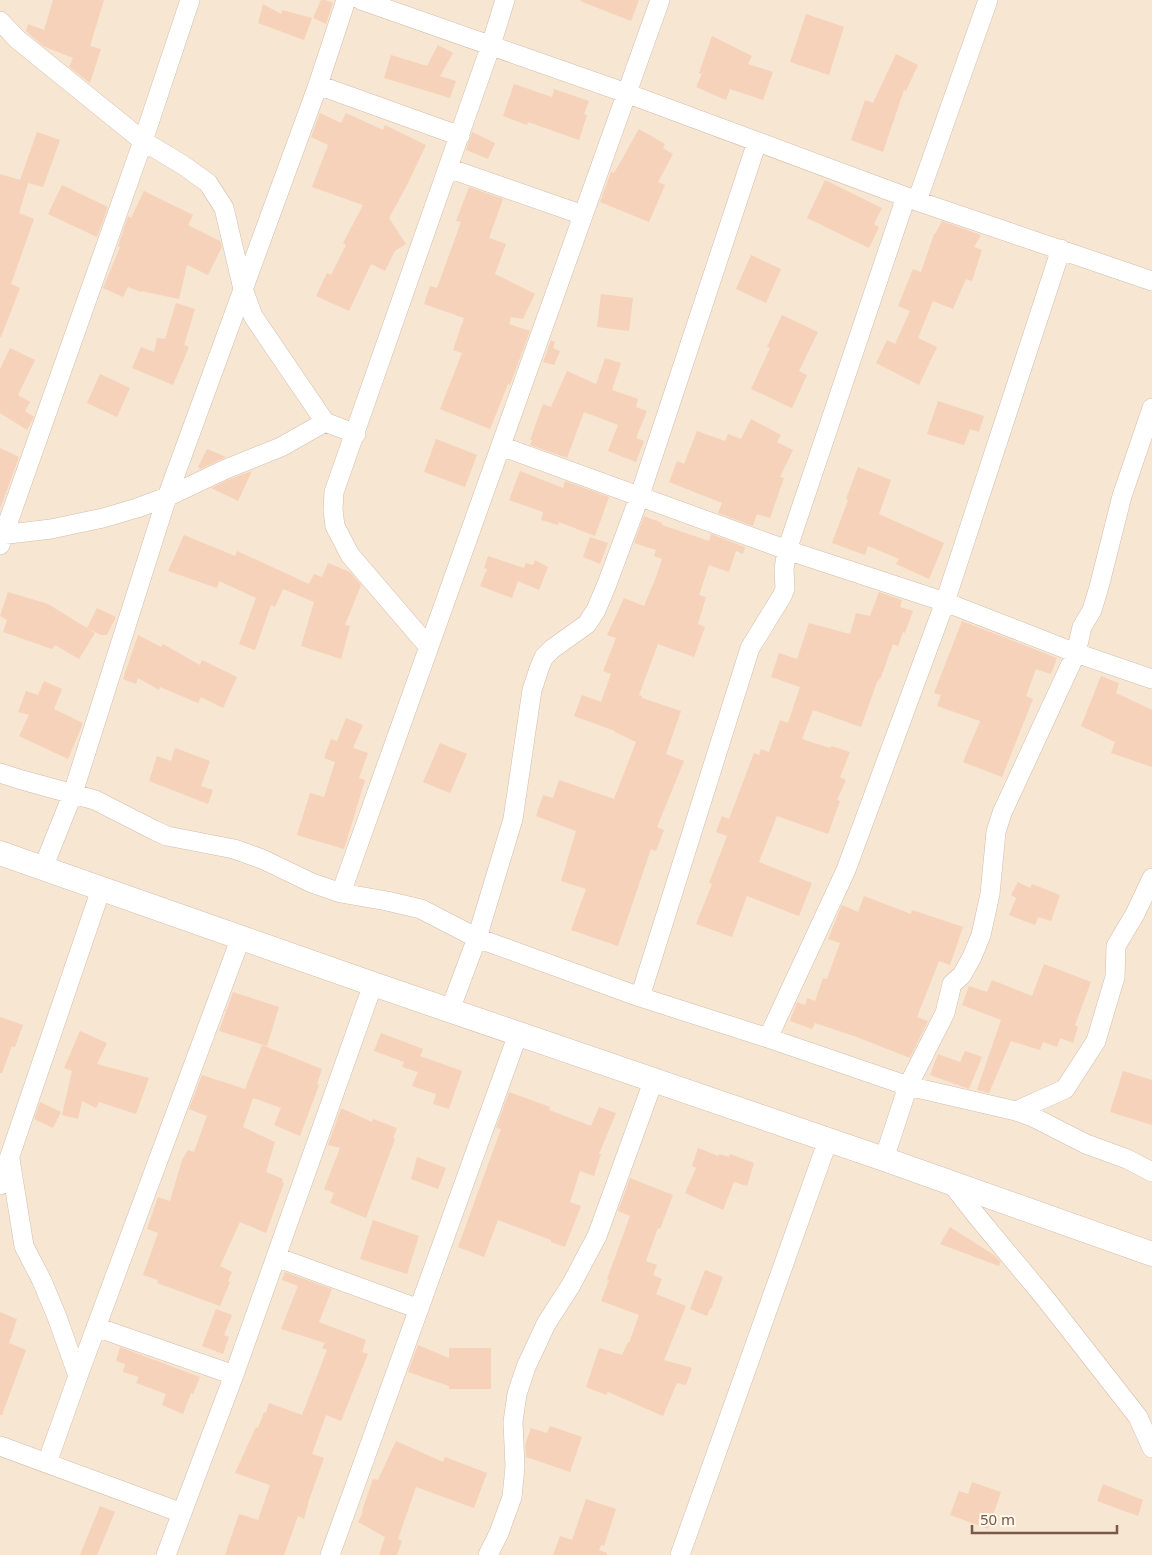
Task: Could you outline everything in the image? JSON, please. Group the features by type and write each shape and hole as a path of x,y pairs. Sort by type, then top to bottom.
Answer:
{"street":[{"path":"1,539 143,142 190,0"},
{"path":"43,868 73,793 167,497 318,85 346,0"},
{"path":"361,0 626,93 911,199 1152,281"},
{"path":"428,646 350,556 335,526 333,510 334,492 460,136 505,0"},
{"path":"341,893 660,0"},
{"path":"640,997 750,648 785,589 784,568 787,550 911,199 988,0"},
{"path":"0,22 17,39 143,142 183,165 208,183 224,208 243,288 252,316 325,422 356,434"},
{"path":"318,85 460,136"},
{"path":"450,1010 477,938 513,819 532,690 540,666 544,657 552,649 587,624 596,610 607,584 640,496 757,142"},
{"path":"448,168 583,215"},
{"path":"768,1038 846,870 945,602 1060,249"},
{"path":"884,1158 908,1086 945,1014 952,984 962,974 972,958 981,935 990,894 996,832 1002,813 1076,653 1082,627 1092,610 1122,496 1152,408"},
{"path":"1,539 103,518 167,497 226,469 281,447 325,422"},
{"path":"501,446 787,550 945,602 1076,653 1152,680"},
{"path":"0,773 96,800 167,836 234,849 262,859 312,883 341,893 421,909 477,938 640,997 908,1086 1016,1111 1034,1117 1086,1144 1127,1159 1152,1172"},
{"path":"0,853 373,984 884,1158 1152,1254"},
{"path":"1016,1111 1065,1089 1096,1041 1115,977 1116,946 1135,914 1152,878"},
{"path":"0,1185 5,1156 101,889"},
{"path":"48,1463 78,1376 241,937"},
{"path":"166,1555 234,1376 373,984"},
{"path":"330,1555 518,1034"},
{"path":"488,1555 499,1533 512,1497 515,1466 513,1422 518,1394 526,1367 546,1324 571,1285 596,1236 654,1079"},
{"path":"680,1555 828,1140"},
{"path":"5,1156 24,1246 50,1299 78,1376"},
{"path":"952,1183 1138,1417 1152,1448"},
{"path":"276,1257 419,1309"},
{"path":"96,1327 234,1376"},
{"path":"0,1446 182,1513"}],"shaded area":[{"path":"0,0 1152,0 1152,1555 0,1555"}],"building":[{"path":"53,0 104,0 90,46 101,49 90,83 69,67 73,58 43,46 26,31 28,24 44,30"},
{"path":"321,0 333,3 326,24 313,18"},
{"path":"581,0 639,0 631,21"},
{"path":"263,4 281,14 282,10 312,18 304,40 258,23"},
{"path":"806,14 844,27 829,75 790,62"},
{"path":"712,36 752,56 748,64 773,72 763,100 730,89 726,100 696,87 702,74 699,73"},
{"path":"438,45 453,53 440,76 456,81 450,98 384,78 391,55 427,66"},
{"path":"896,54 918,65 906,91 904,90 883,152 851,140 865,100 873,103"},
{"path":"514,84 552,97 554,89 589,101 584,114 587,115 579,140 528,122 527,125 503,116"},
{"path":"320,113 341,123 346,113 383,130 385,125 426,145 389,218 406,244 395,251 385,271 371,264 349,311 316,296 327,273 331,275 346,245 343,243 363,205 312,187 328,145 311,137"},
{"path":"639,129 665,144 663,148 673,154 658,182 665,185 649,222 600,202 611,172 614,173"},
{"path":"37,132 60,140 43,187 28,183 19,213 34,219 11,284 20,288 0,337 0,174 20,180"},
{"path":"472,132 495,143 488,159 466,150"},
{"path":"825,180 882,208 874,224 879,227 869,248 807,218"},
{"path":"62,185 108,207 97,237 48,214"},
{"path":"469,187 503,199 489,238 506,244 495,274 535,294 523,319 511,317 509,324 530,331 510,385 508,384 490,429 440,409 462,353 453,350 464,318 424,304 430,286 437,288 461,222 456,221"},
{"path":"144,191 193,215 188,225 220,241 222,247 208,275 187,265 179,299 141,292 128,287 123,297 103,288 120,247 118,246 128,216 131,218"},
{"path":"942,221 981,235 974,247 982,250 972,281 966,279 953,309 933,301 918,338 937,347 919,385 876,363 887,340 895,344 910,311 898,306 913,269 921,272 934,234"},
{"path":"751,255 781,269 766,303 736,289"},
{"path":"601,294 633,298 629,331 597,327"},
{"path":"176,303 195,309 184,345 189,347 173,385 132,368 141,347 154,352 157,338 165,339"},
{"path":"782,315 818,332 799,371 807,375 792,408 751,389 770,348 767,347"},
{"path":"551,340 555,342 553,348 560,351 554,365 543,362"},
{"path":"10,348 35,360 18,395 30,402 25,411 34,417 27,430 0,413 0,369"},
{"path":"605,358 621,363 612,390 638,399 636,407 647,411 636,438 644,441 636,462 608,451 618,425 584,412 567,458 530,445 532,440 530,440 543,404 551,407 567,371 596,384"},
{"path":"100,374 130,388 117,417 87,403"},
{"path":"938,401 984,416 979,432 970,429 964,445 927,434"},
{"path":"751,419 781,435 777,442 793,450 780,477 784,478 770,518 757,514 753,526 718,513 722,503 669,482 677,461 684,464 697,431 725,441 728,434 741,439"},
{"path":"436,439 477,455 465,487 424,472"},
{"path":"0,448 19,457 0,509"},
{"path":"207,449 226,457 201,469 198,467"},
{"path":"858,467 891,480 879,514 944,543 929,579 896,564 899,559 868,546 865,555 832,543"},
{"path":"252,471 238,501 211,488 230,479"},
{"path":"520,471 563,488 565,481 609,497 595,536 559,522 558,525 541,520 543,512 509,500"},
{"path":"644,516 662,523 662,525 709,541 711,534 745,547 743,554 736,551 729,572 709,565 699,595 706,597 698,624 705,627 694,657 658,644 639,695 642,698 681,711 666,754 684,761 657,827 664,830 656,851 651,849 618,946 571,930 586,889 561,881 576,831 536,816 543,795 553,798 559,780 614,799 636,742 615,731 574,716 582,695 601,702 611,674 603,671 616,638 607,635 624,598 644,606 656,577 662,559 654,556 656,550 634,543"},
{"path":"184,535 235,556 237,551 309,584 314,574 322,577 328,563 350,572 361,585 345,625 350,626 341,659 301,646 314,602 283,589 275,607 271,605 255,650 239,644 256,598 219,581 217,588 168,571"},
{"path":"590,537 608,543 600,564 583,557"},
{"path":"488,556 524,568 526,563 533,565 535,560 548,567 539,590 518,581 512,598 480,586 487,569 484,568"},
{"path":"8,592 48,604 95,633 79,659 55,645 52,649 3,632 7,620 0,616"},
{"path":"879,592 902,600 900,607 913,611 898,646 893,644 861,727 813,710 802,739 850,752 840,777 846,780 837,800 840,801 828,834 777,816 759,862 812,883 799,916 747,896 732,937 696,924 712,884 709,883 727,836 716,832 722,816 729,819 754,753 759,755 761,749 769,752 780,720 788,723 800,687 771,677 779,653 797,659 809,623 850,634 856,613 870,616"},
{"path":"97,608 116,617 107,635 101,635 87,628"},
{"path":"962,621 1057,658 1051,674 1036,669 1026,696 1033,699 1002,777 963,762 980,721 937,706 941,695 934,693"},
{"path":"138,635 161,647 163,644 200,665 202,660 237,677 223,708 201,697 198,703 160,687 159,690 138,678 136,684 123,679"},
{"path":"1101,676 1119,683 1116,693 1152,710 1152,767 1111,753 1115,742 1081,726"},
{"path":"44,681 62,689 54,709 83,723 68,759 19,736 29,715 18,712 26,691 38,695"},
{"path":"346,718 363,725 353,748 368,753 359,778 365,780 344,849 297,835 310,793 324,797 335,762 324,758 331,739 337,741"},
{"path":"440,743 467,754 450,793 423,782"},
{"path":"175,748 210,761 201,786 213,790 208,804 149,781 157,756 171,761"},
{"path":"1018,882 1030,888 1032,884 1060,895 1051,921 1038,917 1035,925 1009,915 1016,898 1011,895"},
{"path":"864,896 911,914 912,910 963,927 950,965 939,961 917,1017 928,1021 910,1058 815,1023 812,1029 790,1021 797,1002 805,1005 807,998 815,1001 823,978 827,979 840,943 828,939 842,905 858,912"},
{"path":"1044,964 1091,982 1075,1025 1078,1027 1073,1043 1060,1038 1057,1047 1043,1042 1040,1050 1011,1041 989,1093 977,1090 1001,1020 962,1005 969,986 987,992 992,980 1032,996"},
{"path":"233,992 279,1007 267,1046 219,1031"},
{"path":"0,1017 23,1025 15,1047 12,1046 2,1073 0,1073"},
{"path":"80,1031 107,1043 97,1064 149,1078 136,1114 99,1102 96,1108 82,1101 78,1119 62,1115 72,1071 64,1068"},
{"path":"381,1033 423,1049 420,1056 462,1071 449,1109 433,1104 436,1094 412,1086 418,1072 402,1067 404,1062 374,1051"},
{"path":"262,1045 322,1069 317,1084 319,1085 300,1136 274,1125 281,1108 253,1098 243,1127 275,1142 266,1172 283,1179 282,1182 284,1183 266,1233 240,1222 220,1266 232,1272 220,1306 157,1283 158,1280 143,1275 158,1233 147,1229 158,1197 170,1201 182,1160 188,1150 194,1152 207,1116 189,1109 202,1075 245,1089"},
{"path":"965,1051 982,1057 969,1089 930,1075 938,1054 960,1062"},
{"path":"1123,1071 1152,1080 1152,1125 1110,1112"},
{"path":"509,1092 550,1107 549,1110 591,1126 599,1107 616,1113 599,1154 601,1154 594,1176 580,1171 570,1202 581,1206 565,1247 498,1220 484,1257 458,1247 501,1129 496,1128"},
{"path":"40,1102 61,1112 53,1128 34,1119"},
{"path":"341,1108 372,1122 373,1119 397,1128 393,1138 395,1139 366,1218 330,1203 334,1193 324,1189 340,1148 328,1145"},
{"path":"698,1148 719,1156 719,1154 729,1157 730,1154 754,1163 747,1186 734,1182 723,1210 685,1193 696,1168 692,1166"},
{"path":"417,1157 446,1168 438,1189 411,1179"},
{"path":"630,1178 673,1195 646,1261 657,1265 653,1275 662,1279 656,1294 686,1306 664,1360 692,1368 686,1385 677,1383 663,1416 608,1392 606,1395 586,1387 599,1348 622,1355 629,1343 639,1315 601,1301 630,1216 618,1211"},
{"path":"373,1220 419,1236 407,1274 360,1259"},
{"path":"950,1227 994,1255 1001,1262 999,1266 940,1244"},
{"path":"705,1270 723,1277 707,1316 690,1309"},
{"path":"285,1272 332,1289 319,1322 366,1340 362,1352 368,1354 341,1421 326,1415 312,1454 324,1458 304,1519 298,1516 284,1555 225,1555 239,1514 258,1520 270,1485 235,1473 256,1427 258,1428 269,1403 302,1415 327,1350 322,1348 325,1343 281,1329 298,1286 282,1280"},
{"path":"216,1309 232,1315 224,1335 229,1337 223,1354 202,1346"},
{"path":"0,1312 17,1319 9,1343 26,1350 2,1415 0,1415"},
{"path":"418,1345 449,1358 449,1348 491,1348 491,1389 449,1389 449,1386 408,1372"},
{"path":"120,1347 200,1377 183,1414 162,1405 166,1394 136,1383 139,1377 123,1372 125,1364 116,1361"},
{"path":"550,1426 582,1437 570,1472 526,1457 525,1445 531,1428 547,1433"},
{"path":"396,1441 443,1462 445,1457 487,1473 474,1508 416,1487 398,1539 402,1541 397,1555 379,1555 385,1537 358,1522 373,1479 378,1480"},
{"path":"972,1482 1001,1492 988,1529 950,1515 959,1491 968,1494"},
{"path":"1103,1484 1143,1500 1138,1516 1097,1501"},
{"path":"586,1499 616,1509 604,1546 601,1545 599,1550 607,1553 607,1555 553,1555 560,1536 572,1540"},
{"path":"100,1506 115,1512 97,1555 80,1555"}]}
